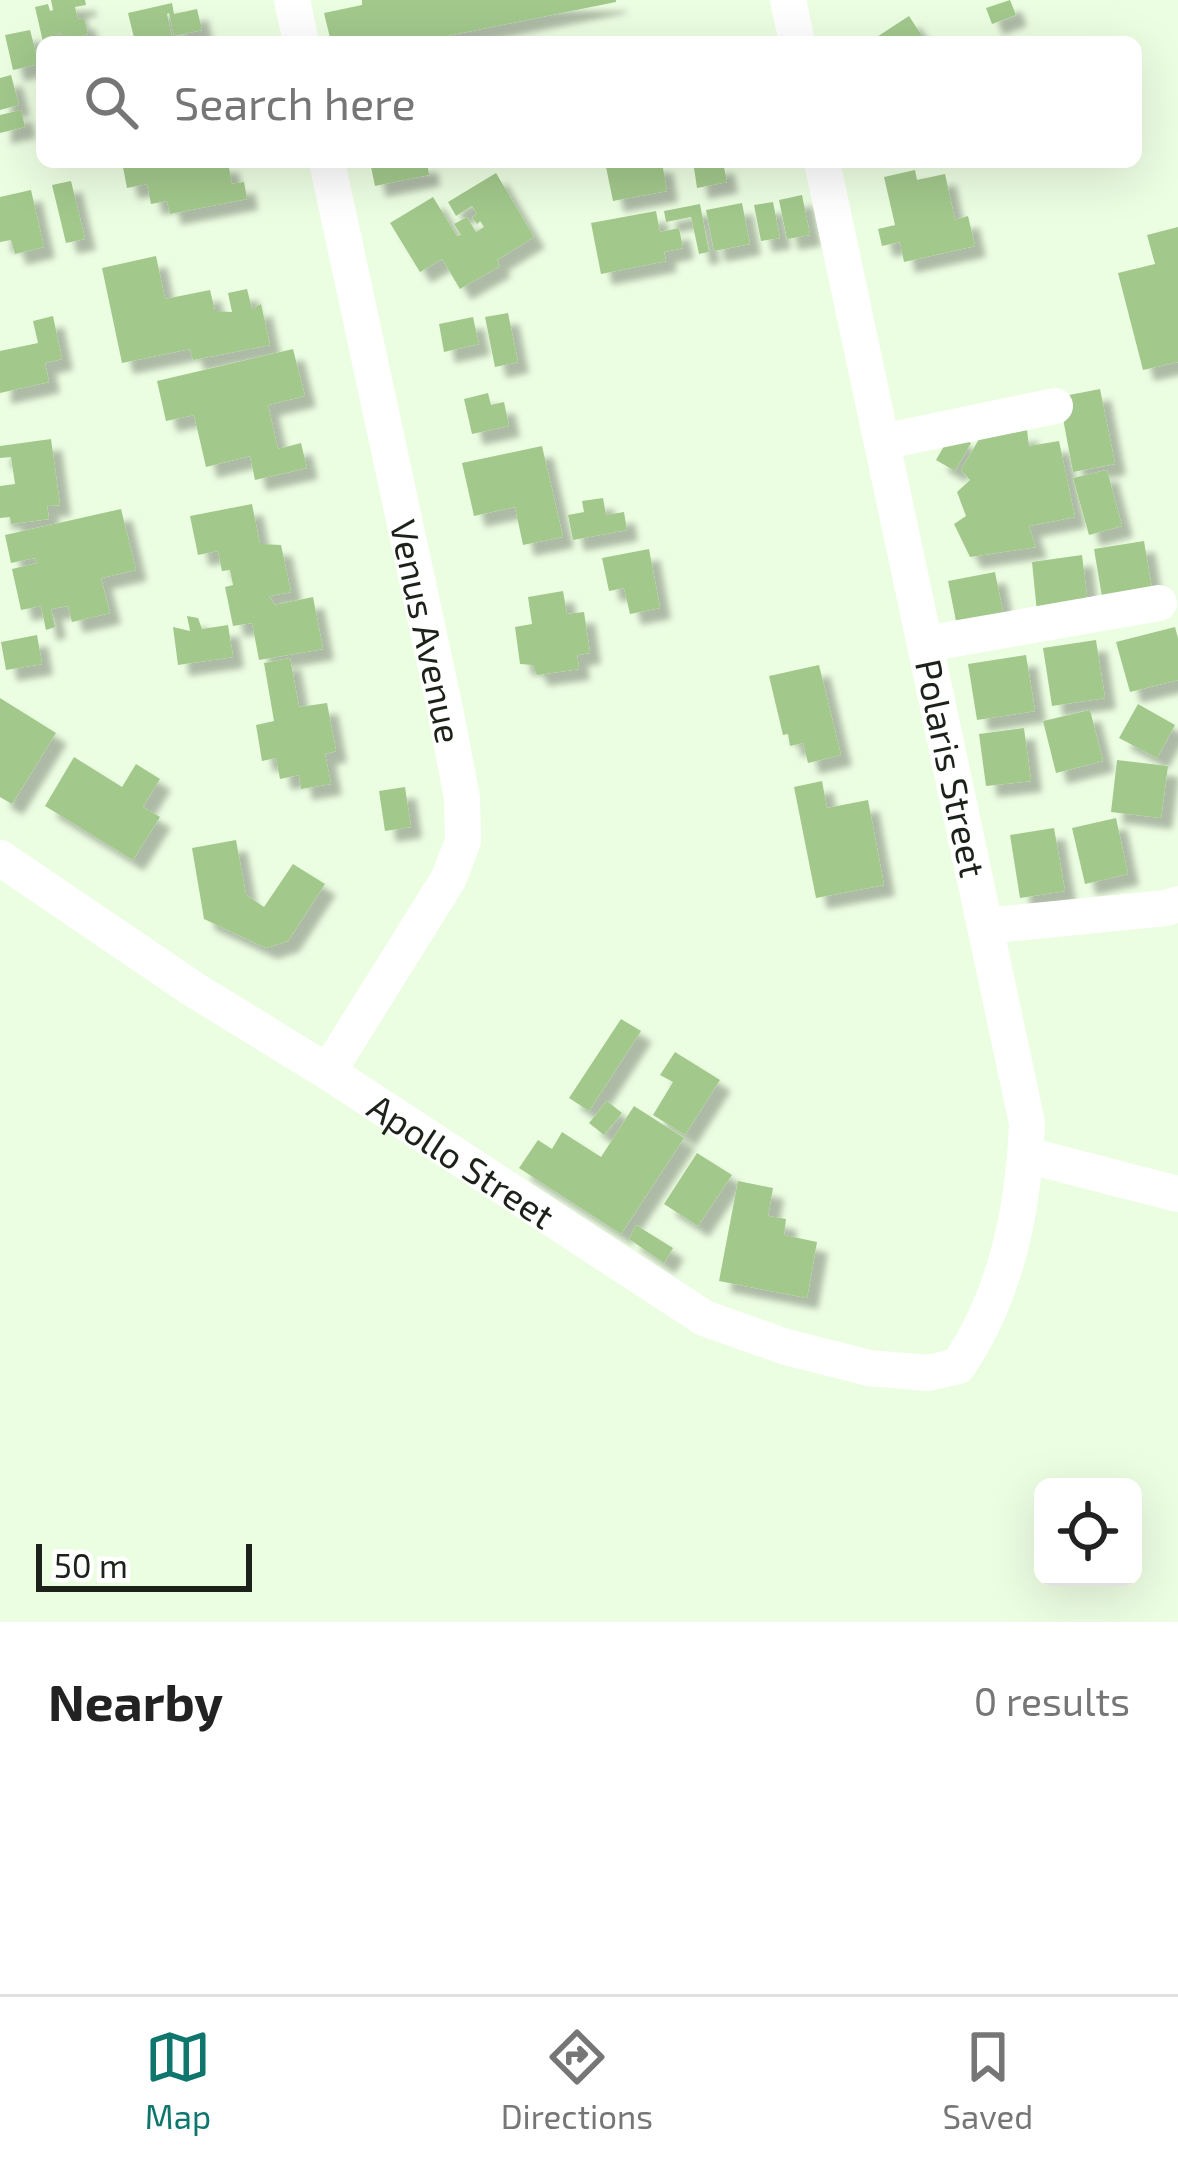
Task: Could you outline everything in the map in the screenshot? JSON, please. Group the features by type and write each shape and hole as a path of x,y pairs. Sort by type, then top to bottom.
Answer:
{"street":[{"path":"292,0 300,36"},
{"path":"788,0 796,36"},
{"name":"Venus Avenue","path":"328,168 446,714 462,798 463,841 449,878 328,1072"},
{"name":"Polaris Street","path":"823,168 1027,1123 1009,1250 976,1340 958,1366"},
{"path":"882,442 1055,406"},
{"path":"925,644 1159,603"},
{"name":"Apollo Street","path":"0,858 193,989 704,1318 786,1347 869,1368 928,1373 958,1366"},
{"path":"986,926 1178,904"},
{"path":"1026,1155 1178,1194"}],"building":[{"path":"51,0 85,0 86,5 75,7 88,34 42,36 35,7 48,4 53,10"},
{"path":"362,0 616,0 447,36 330,36 324,13 362,5"},
{"path":"1010,0 1016,15 992,24 986,8"},
{"path":"172,3 174,14 197,9 202,30 174,36 169,13 172,36 134,36 128,13"},
{"path":"909,16 922,36 878,36"},
{"path":"30,30 36,65 13,70 5,35"},
{"path":"11,75 19,105 0,110 0,78"},
{"path":"21,110 25,127 0,133 0,115"},
{"path":"123,168 229,168 232,184 244,182 247,199 170,214 167,201 151,204 147,184 127,188"},
{"path":"371,168 428,168 429,175 375,186"},
{"path":"606,168 663,168 667,191 613,201"},
{"path":"694,168 724,168 727,182 697,188"},
{"path":"915,170 917,180 945,174 955,220 968,216 975,246 904,262 900,242 882,246 878,229 895,225 884,177"},
{"path":"496,173 534,237 497,260 500,266 460,289 442,259 420,272 390,223 433,197 457,236 461,235 454,224 467,217 476,232 484,227 472,217 477,214 472,206 456,216 448,202"},
{"path":"71,181 85,239 66,243 52,185"},
{"path":"31,190 44,247 15,254 11,240 0,242 0,197"},
{"path":"802,195 810,235 787,239 779,200"},
{"path":"773,202 780,238 761,241 754,205"},
{"path":"742,203 750,244 714,251 706,210"},
{"path":"700,204 709,252 699,254 691,217 666,222 664,211"},
{"path":"656,211 660,232 679,228 683,248 664,252 666,261 601,274 591,223"},
{"path":"1178,227 1178,362 1143,370 1118,273 1155,264 1147,235"},
{"path":"156,256 165,299 210,290 215,311 232,312 228,293 247,289 252,309 261,304 270,345 193,360 190,349 122,363 102,268"},
{"path":"508,313 518,362 495,367 485,317"},
{"path":"53,316 62,359 45,363 49,382 0,393 0,351 38,343 33,321"},
{"path":"473,317 479,344 444,352 439,324"},
{"path":"293,349 305,396 268,405 278,449 301,443 307,468 255,480 250,456 206,467 194,415 166,421 157,381"},
{"path":"1100,389 1115,464 1073,472 1059,397"},
{"path":"488,393 491,405 504,402 509,426 472,434 464,399"},
{"path":"1027,430 1029,446 1059,441 1075,517 1029,526 1036,547 970,557 954,524 966,516 957,492 970,480 961,470 979,439"},
{"path":"952,432 971,443 955,471 936,460"},
{"path":"51,439 60,505 47,506 49,519 11,524 10,517 0,518 0,486 15,484 11,457 0,458 0,446"},
{"path":"542,446 563,537 523,545 515,507 474,516 462,463"},
{"path":"1107,470 1122,526 1089,535 1073,478"},
{"path":"603,498 606,515 624,512 627,530 573,540 568,515 584,512 582,501"},
{"path":"252,504 260,544 281,545 291,592 269,596 275,605 313,597 323,649 259,660 252,623 233,626 225,587 233,585 230,570 222,571 218,551 198,555 190,516"},
{"path":"121,509 136,570 101,578 110,613 72,622 68,606 51,609 55,627 46,630 41,606 21,610 12,569 37,563 35,558 11,563 5,535"},
{"path":"1144,541 1153,595 1103,603 1094,549"},
{"path":"649,549 660,608 630,614 624,588 609,591 602,558"},
{"path":"1082,555 1088,605 1037,612 1032,562"},
{"path":"995,572 1005,622 958,631 948,581"},
{"path":"563,591 567,614 584,612 590,653 577,655 579,669 537,675 533,665 520,664 515,627 532,624 528,597"},
{"path":"187,616 198,618 202,629 228,625 233,657 178,665 173,627 190,631"},
{"path":"1175,627 1178,680 1130,692 1116,642"},
{"path":"37,635 42,664 6,670 1,642"},
{"path":"1096,640 1105,698 1052,706 1043,648"},
{"path":"1026,655 1035,711 977,720 968,664"},
{"path":"290,658 299,707 327,703 336,751 325,754 331,784 301,789 299,775 280,779 276,758 262,761 256,725 274,721 264,663"},
{"path":"819,665 841,755 808,763 803,743 790,746 788,734 783,735 769,676"},
{"path":"0,698 56,733 12,804 0,797"},
{"path":"1138,704 1175,725 1157,758 1119,738"},
{"path":"1090,710 1103,761 1056,773 1043,721"},
{"path":"1024,728 1031,781 986,786 979,734"},
{"path":"74,757 122,787 136,764 160,779 143,807 160,817 133,860 45,806"},
{"path":"1117,760 1168,766 1161,818 1111,812"},
{"path":"822,781 827,808 868,800 884,885 816,898 794,787"},
{"path":"405,787 411,827 385,831 379,791"},
{"path":"1116,818 1128,874 1085,884 1072,828"},
{"path":"1054,828 1065,891 1020,898 1010,835"},
{"path":"236,840 246,895 264,907 293,864 325,884 288,941 266,948 204,919 192,848"},
{"path":"621,1019 641,1031 589,1111 569,1098"},
{"path":"675,1052 720,1080 685,1135 653,1115 673,1082 660,1075"},
{"path":"607,1101 622,1113 604,1135 589,1123"},
{"path":"634,1106 684,1138 621,1234 519,1168 538,1140 552,1149 562,1132 601,1157"},
{"path":"697,1153 732,1175 698,1226 664,1204"},
{"path":"738,1181 773,1188 768,1216 786,1219 784,1235 817,1242 807,1298 719,1281"},
{"path":"636,1225 673,1248 664,1263 629,1239"}]}
